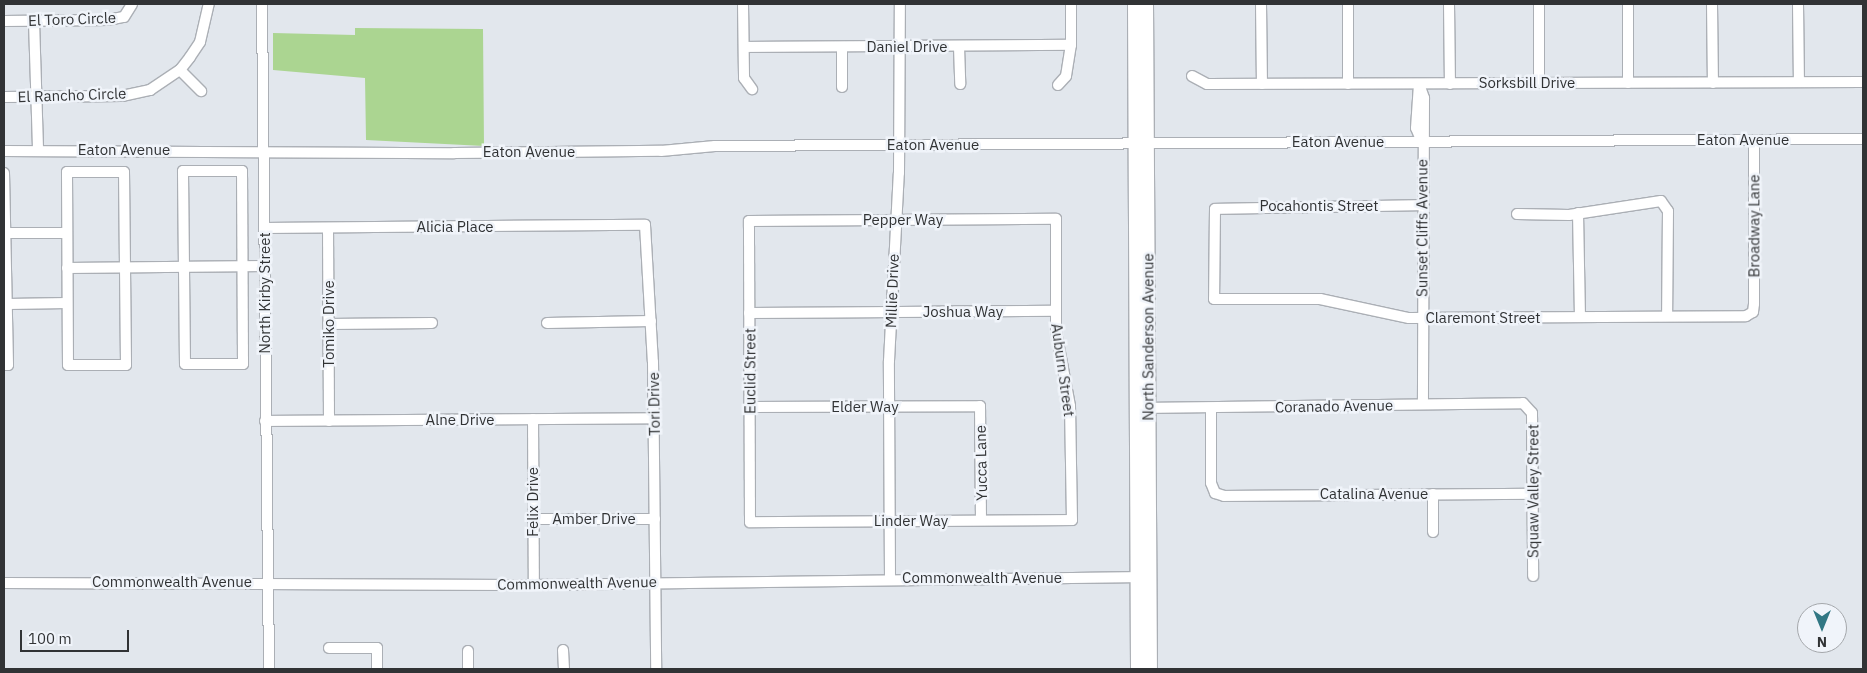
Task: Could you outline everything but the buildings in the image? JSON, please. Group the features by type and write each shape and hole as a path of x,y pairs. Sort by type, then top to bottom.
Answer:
{"highway":[{"name":"North Sanderson Avenue","path":"1135,4 1142,144"},
{"name":"North Sanderson Avenue","path":"1146,4 1142,144 1142,408 1144,577 1150,669"},
{"name":"North Sanderson Avenue","path":"1138,669 1144,577"}],"street":[{"name":"El Toro Circle","path":"4,22 108,20 124,17 132,4"},
{"name":"El Rancho Circle","path":"4,97 122,96 150,90 180,70 200,42 209,4"},
{"name":"North Kirby Street","path":"262,4 265,421 270,582 269,669"},
{"path":"743,4 744,78 752,89"},
{"name":"Millie Drive","path":"890,578 888,407 893,220 900,145 900,4"},
{"path":"1058,86 1066,76 1071,45 1071,4"},
{"path":"1262,4 1262,84"},
{"path":"1348,4 1348,84"},
{"path":"1450,4 1450,84"},
{"path":"1539,4 1539,83"},
{"path":"1628,4 1628,83"},
{"path":"1712,4 1713,83"},
{"path":"1798,4 1799,82"},
{"path":"34,21 38,150"},
{"name":"Daniel Drive","path":"744,47 1071,45"},
{"path":"842,47 842,87"},
{"path":"959,47 960,84"},
{"path":"180,70 201,91"},
{"name":"Sorksbill Drive","path":"1192,76 1208,84 1863,82"},
{"name":"Sunset Cliffs Avenue","path":"1419,84 1424,98 1422,142 1424,404"},
{"name":"Broadway Lane","path":"1753,312 1754,140"},
{"name":"Eaton Avenue","path":"4,150 264,149 454,153 900,145 1863,140"},
{"path":"183,171 242,171 243,364 185,364 184,267 183,171"},
{"path":"67,172 124,172 126,365 68,365 67,232 67,172"},
{"path":"4,173 8,304 8,365 4,365"},
{"path":"1517,214 1578,213 1640,201 1666,205 1667,316"},
{"name":"Pocahontis Street","path":"1214,299 1216,209 1422,205"},
{"path":"1578,213 1580,317"},
{"name":"Pepper Way","path":"749,221 1056,219"},
{"name":"Auburn Street","path":"1056,219 1058,352 1071,411 1072,520"},
{"name":"Euclid Street","path":"749,221 750,522"},
{"name":"Alicia Place","path":"264,228 645,225"},
{"name":"Tori Drive","path":"645,225 654,418 656,669"},
{"name":"Tomiko Drive","path":"328,228 329,421"},
{"path":"7,233 67,232"},
{"path":"67,268 264,266"},
{"name":"Claremont Street","path":"1214,299 1320,299 1384,316 1423,318 1746,316 1753,312"},
{"path":"8,304 67,303"},
{"name":"Joshua Way","path":"750,313 1056,312"},
{"path":"547,323 650,322"},
{"path":"329,324 432,323"},
{"name":"Coranado Avenue","path":"1142,408 1523,403 1530,407"},
{"name":"Elder Way","path":"750,407 980,406"},
{"name":"Yucca Lane","path":"980,406 981,520"},
{"name":"Squaw Valley Street","path":"1530,407 1533,576"},
{"name":"Catalina Avenue","path":"1211,408 1211,483 1215,493 1532,494"},
{"name":"Alne Drive","path":"265,421 654,418"},
{"name":"Felix Drive","path":"533,419 534,584"},
{"path":"1432,494 1432,532"},
{"name":"Amber Drive","path":"533,520 655,519"},
{"name":"Linder Way","path":"750,522 1072,520"},
{"name":"Commonwealth Avenue","path":"4,583 270,582 534,584 890,578 1144,577"},
{"path":"329,648 377,648 377,669"},
{"path":"563,650 564,669"},
{"path":"468,651 468,669"}],"green space":[{"path":"355,28 483,29 484,146 366,140 365,78 273,70 273,33 355,35"}]}
